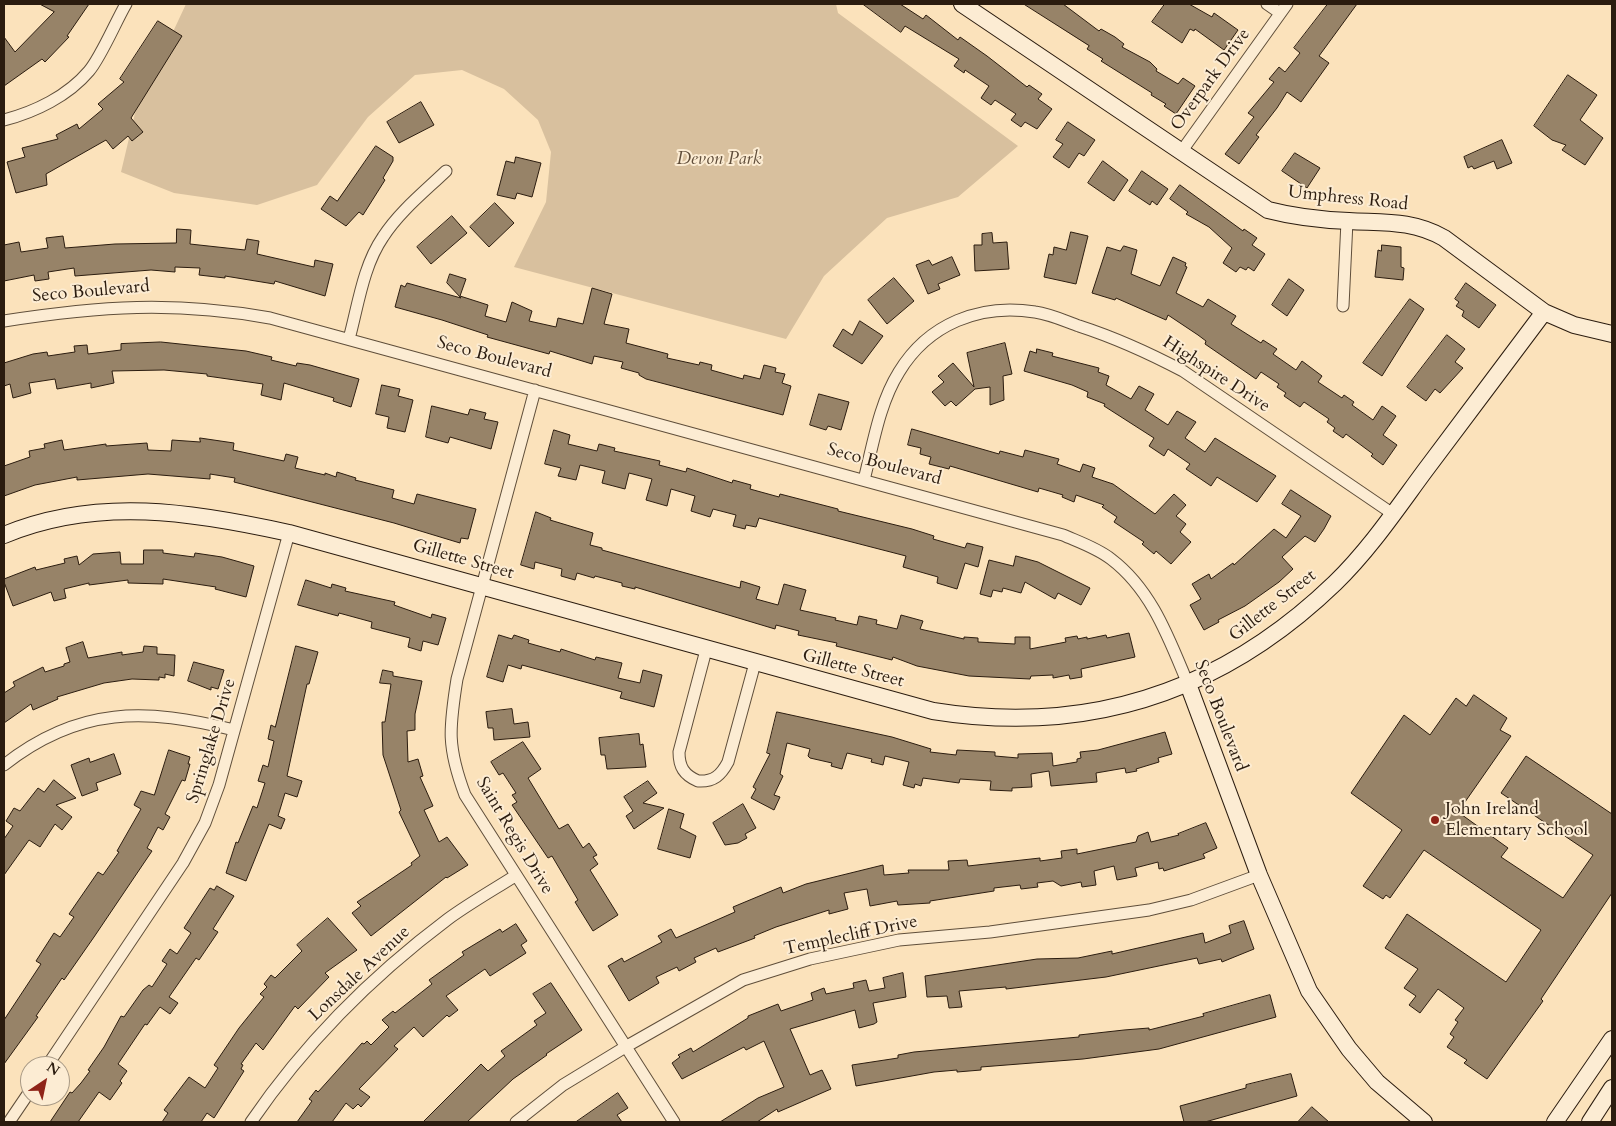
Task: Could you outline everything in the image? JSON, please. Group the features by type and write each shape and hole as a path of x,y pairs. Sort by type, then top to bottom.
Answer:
{"street":[{"path":"4,120 59,98 90,70 126,4"},
{"name":"Umphress Road","path":"962,4 1268,210 1301,217 1403,223 1427,229 1444,238 1544,312 1574,325 1612,334"},
{"path":"1267,4 1283,8"},
{"name":"Overpark Drive","path":"1181,152 1283,8"},
{"path":"349,339 366,277 382,238 398,218 446,171"},
{"path":"1343,306 1347,221"},
{"name":"Seco Boulevard","path":"4,321 97,308 196,307 270,318 1063,535 1088,545 1111,558 1143,592 1161,620 1188,684 1259,875 1309,991 1349,1049 1377,1082 1424,1122"},
{"name":"Highspire Drive","path":"864,480 886,397 898,372 916,348 951,322 973,314 993,310 1017,309 1038,312 1113,337 1158,357 1393,514"},
{"name":"Gillette Street","path":"4,534 65,518 100,512 139,510 179,512 222,518 289,533 706,650 932,711 976,718 1024,719 1068,717 1110,708 1188,684 1245,655 1311,605 1337,581 1393,514 1544,312"},
{"name":"Saint Regis Drive","path":"535,390 457,679 450,727 451,749 465,795 674,1122"},
{"name":"Springlake Drive","path":"53,1056 183,864 205,823 220,785 289,533"},
{"path":"706,650 679,752 679,762 683,771 698,781 715,779 723,772 728,762 756,663"},
{"path":"4,765 27,747 58,731 86,722 120,716 153,714 180,717 234,730"},
{"name":"Templecliff Drive","path":"516,1122 563,1085 743,980 810,959 899,940 990,932 1149,910 1191,900 1259,875"},
{"name":"Lonsdale Avenue","path":"251,1122 297,1061 328,1024 368,985 450,918 515,876"},
{"path":"1555,1122 1612,1039"},
{"path":"1590,1122 1612,1088"},
{"path":"9,1122 20,1105"}],"green space":[{"name":"Devon Park","path":"186,4 836,4 838,13 1018,146 958,197 887,218 824,276 786,339 514,267 546,202 551,152 538,120 504,89 462,70 415,75 368,117 317,185 257,205 174,193 121,172 135,113"}],"building":[{"path":"40,4 89,4 67,36 69,37 45,62 42,59 4,86 4,37 15,52 54,12"},
{"path":"863,4 900,4 923,19 926,15 958,40 960,37 987,56 1027,87 1029,85 1042,94 1038,99 1052,109 1037,129 1025,122 1021,127 1011,120 1016,114 995,100 991,105 981,98 989,86 965,70 964,73 954,66 959,59 905,26 901,32"},
{"path":"1024,4 1063,4 1099,31 1101,29 1115,37 1124,44 1122,47 1150,62 1157,69 1156,71 1178,84 1183,78 1195,86 1176,114 1164,106 1166,104 1151,95 1152,93 1101,61 1103,59 1087,49 1089,46"},
{"path":"1165,4 1189,4 1212,17 1214,13 1238,30 1224,50 1195,29 1194,31 1190,29 1182,43 1152,22"},
{"path":"1328,4 1357,4 1319,56 1329,63 1301,102 1287,92 1256,135 1259,137 1239,164 1225,154 1254,117 1248,113 1274,82 1269,79 1279,67 1285,72 1300,53 1294,48"},
{"path":"158,21 182,36 131,118 143,132 132,141 128,136 113,149 106,140 46,174 47,185 16,193 7,162 25,157 22,148 58,139 56,135 77,124 79,129 103,109 98,104 124,82 120,79"},
{"path":"1568,75 1597,95 1580,120 1603,138 1585,165 1562,150 1566,145 1552,140 1534,126"},
{"path":"421,102 434,125 399,143 387,122"},
{"path":"1068,122 1095,140 1084,156 1079,153 1069,168 1053,157 1063,144 1056,140"},
{"path":"1502,140 1512,163 1497,169 1494,161 1474,169 1472,166 1468,168 1464,157"},
{"path":"376,146 393,157 393,161 383,178 385,180 363,215 359,212 346,226 321,209 330,196 337,201"},
{"path":"1295,153 1320,168 1307,188 1282,171"},
{"path":"516,157 541,163 532,197 517,193 515,199 497,195 506,161 514,163"},
{"path":"1103,161 1128,180 1114,201 1088,183"},
{"path":"1142,171 1168,189 1157,205 1152,201 1150,205 1129,191"},
{"path":"1180,185 1243,231 1244,229 1257,238 1252,245 1265,254 1254,271 1248,267 1246,270 1240,267 1236,272 1223,263 1232,248 1209,227 1186,214 1188,212 1170,199"},
{"path":"495,203 514,223 489,247 470,227"},
{"path":"452,216 467,233 431,264 417,247"},
{"path":"177,229 191,230 190,244 245,250 247,239 259,241 257,254 314,267 315,260 333,264 325,296 275,281 274,284 225,276 225,278 199,275 200,268 175,267 175,272 151,270 75,276 74,268 48,272 49,279 35,281 34,275 4,281 4,245 19,242 21,252 48,248 46,238 63,236 65,248 115,244 176,243"},
{"path":"1071,232 1088,236 1076,284 1044,277 1049,254 1053,255 1054,247 1066,250"},
{"path":"992,233 993,243 1007,242 1009,269 975,271 974,245 982,245 982,234"},
{"path":"1382,245 1401,247 1401,267 1404,268 1403,280 1375,277 1378,250 1381,251"},
{"path":"1124,246 1137,250 1131,274 1160,286 1173,257 1186,263 1185,266 1187,267 1176,293 1203,307 1208,299 1236,316 1231,324 1261,343 1263,340 1277,349 1273,354 1296,370 1302,361 1322,376 1318,382 1342,398 1344,395 1354,402 1352,405 1373,420 1382,406 1396,416 1383,435 1397,445 1383,465 1371,456 1373,454 1346,434 1343,438 1333,431 1335,428 1327,422 1329,419 1304,402 1300,407 1284,396 1286,393 1277,387 1279,384 1261,372 1256,379 1205,344 1206,341 1168,315 1166,320 1116,298 1115,300 1092,293 1107,247 1120,251"},
{"path":"952,257 960,275 938,284 940,289 928,294 916,265 929,260 932,265"},
{"path":"450,274 466,279 460,296 488,305 485,316 506,322 512,302 532,311 529,321 556,327 558,318 583,324 592,288 612,294 604,324 629,329 626,343 668,354 667,358 699,365 700,362 712,365 711,370 743,379 744,375 760,379 764,365 776,368 775,372 785,374 782,383 791,386 783,415 646,379 639,375 639,373 621,368 623,362 594,356 592,364 550,351 549,354 487,337 488,335 395,307 401,285 405,287 407,283 461,298 447,283"},
{"path":"894,278 914,301 887,324 868,300"},
{"path":"1289,279 1304,290 1287,316 1272,305"},
{"path":"1466,283 1496,305 1479,328 1462,316 1464,311 1456,306 1459,302 1455,299"},
{"path":"1410,299 1424,309 1382,376 1363,363"},
{"path":"860,321 883,336 862,364 833,346 843,329 852,335"},
{"path":"1447,335 1465,349 1455,362 1463,368 1440,393 1435,389 1426,401 1407,387"},
{"path":"161,342 246,351 272,357 271,360 296,366 297,363 310,365 359,379 351,407 333,401 334,398 284,383 281,400 261,395 263,384 207,376 207,374 164,370 112,371 114,383 91,388 91,383 57,389 55,379 29,383 31,393 13,398 10,384 4,386 4,363 33,354 47,352 48,356 75,352 74,346 87,345 88,354 121,350 121,344"},
{"path":"1005,343 1012,374 1003,376 1004,400 990,405 990,387 975,389 956,406 951,401 945,406 932,392 944,382 938,376 953,363 974,387 967,353"},
{"path":"1037,349 1053,353 1052,356 1099,368 1098,372 1109,376 1106,385 1131,399 1139,386 1154,394 1145,410 1168,425 1177,411 1196,422 1185,438 1205,452 1215,438 1276,476 1257,502 1217,477 1211,486 1186,469 1190,464 1168,449 1164,456 1149,446 1154,438 1104,406 1105,404 1087,397 1088,392 1072,385 1024,371 1030,351 1036,353"},
{"path":"382,385 400,389 398,396 413,400 405,432 387,428 389,417 376,414"},
{"path":"819,394 849,402 841,430 828,426 826,430 810,425"},
{"path":"432,406 468,415 470,409 486,413 484,419 498,422 491,449 450,437 448,443 426,437"},
{"path":"912,429 999,454 1000,451 1023,457 1025,450 1059,459 1057,464 1080,472 1083,464 1095,468 1092,477 1113,484 1155,514 1174,494 1186,505 1176,516 1186,524 1180,532 1191,542 1171,564 1156,551 1154,554 1142,544 1144,542 1114,522 1117,517 1102,507 1104,505 1076,495 1074,502 1062,497 1063,495 1039,488 1038,492 950,466 949,469 929,464 931,457 920,454 921,448 908,445"},
{"path":"554,430 570,435 568,444 597,451 599,444 615,448 614,451 660,461 659,465 686,472 687,468 732,483 733,480 751,485 750,489 779,497 780,494 838,509 838,511 912,529 934,536 933,539 965,548 967,543 983,547 978,567 965,563 957,589 937,583 938,577 903,567 906,556 759,518 756,527 746,525 745,529 733,526 736,515 713,509 710,517 691,511 695,496 671,489 667,506 646,500 652,479 629,473 625,489 602,483 605,471 580,465 576,480 558,476 561,468 545,464"},
{"path":"200,438 234,443 233,450 284,461 286,454 298,457 295,468 325,475 325,473 336,477 337,472 356,478 355,480 394,490 392,498 414,504 417,494 476,509 468,539 461,538 460,543 394,523 234,482 235,478 210,474 210,479 148,474 77,480 77,477 35,485 4,496 4,466 30,457 29,451 45,448 44,444 62,440 64,450 106,444 106,446 147,443 148,450 171,451 172,440 200,442"},
{"path":"1291,490 1331,516 1324,529 1315,542 1305,536 1282,557 1293,569 1279,582 1245,606 1218,620 1219,622 1204,630 1190,605 1201,599 1192,584 1209,574 1211,579 1233,563 1234,565 1274,529 1286,538 1301,516 1282,504"},
{"path":"536,512 551,518 550,520 593,533 590,545 602,548 602,550 740,588 741,581 760,587 756,599 778,605 784,584 806,590 800,610 836,618 835,620 857,625 859,616 877,620 876,624 897,629 901,615 923,621 920,629 964,639 964,637 978,638 978,642 1015,644 1015,637 1030,637 1030,649 1066,642 1065,638 1077,636 1078,639 1087,637 1087,639 1106,635 1107,638 1129,633 1135,657 1081,669 1082,677 1070,679 1069,675 1053,678 1053,675 1031,676 1030,679 969,676 917,666 893,657 892,660 836,646 837,643 798,635 799,631 776,625 775,629 635,587 635,589 622,586 622,583 595,576 594,578 577,573 575,580 561,576 562,569 535,562 534,569 521,565"},
{"path":"144,550 163,550 163,553 194,557 195,553 222,557 254,566 246,597 215,589 216,587 163,579 163,584 128,583 128,580 89,585 89,583 64,589 66,598 54,601 51,592 13,606 4,582 4,579 35,567 36,570 65,563 64,559 77,556 79,565 93,554 120,552 121,564 143,564"},
{"path":"1016,556 1038,562 1090,588 1081,605 1058,593 1055,599 1025,582 1021,593 1003,588 1002,592 993,590 991,597 980,594 989,560 1013,566"},
{"path":"306,580 331,588 332,584 346,588 345,591 395,602 394,605 431,618 432,614 446,618 438,645 423,641 421,651 408,647 410,638 371,628 372,622 339,613 338,616 298,605"},
{"path":"499,635 512,639 514,635 529,640 528,643 560,652 561,649 595,660 596,657 622,663 618,678 640,683 643,670 662,675 654,707 620,698 622,692 522,665 521,669 508,665 503,682 487,677"},
{"path":"83,642 88,658 122,652 122,655 143,652 144,646 157,647 157,654 175,655 174,676 165,674 165,678 159,677 159,680 132,679 104,683 57,697 58,699 33,710 31,704 4,723 4,693 15,686 13,682 43,667 45,672 64,666 64,664 70,662 66,648"},
{"path":"296,646 318,652 309,684 307,684 287,776 302,781 297,797 285,793 278,816 285,819 281,829 269,824 246,881 226,873 236,842 238,843 253,806 257,808 265,783 258,781 263,765 268,767 274,741 268,739 271,725 275,727"},
{"path":"194,662 224,670 218,689 211,687 211,690 188,681"},
{"path":"383,670 393,672 393,676 422,681 415,714 415,730 407,731 408,762 418,759 423,776 420,777 433,806 424,810 439,842 447,837 468,865 446,877 371,936 352,913 361,906 357,902 412,865 411,863 420,856 399,812 401,810 383,755 382,722 385,722 391,684 380,683"},
{"path":"1474,695 1507,718 1500,730 1511,736 1458,812 1508,848 1501,857 1563,898 1593,855 1501,793 1526,756 1612,814 1612,893 1541,999 1543,1001 1487,1079 1464,1063 1467,1060 1447,1047 1454,1037 1450,1034 1458,1022 1455,1020 1464,1008 1438,989 1420,1013 1409,1005 1416,996 1404,988 1418,969 1385,948 1407,914 1506,982 1541,930 1424,850 1390,898 1386,895 1383,899 1363,886 1402,830 1351,793 1404,715 1430,735 1456,698 1466,706"},
{"path":"512,709 514,724 528,722 530,737 494,740 493,728 488,728 486,712"},
{"path":"777,712 892,737 931,749 930,752 956,755 957,750 995,752 995,756 1018,758 1018,754 1052,753 1053,766 1077,762 1077,759 1081,758 1080,752 1098,750 1165,732 1172,754 1158,758 1159,762 1136,769 1137,771 1126,773 1125,768 1096,773 1097,782 1051,786 1049,771 1031,774 1032,787 1012,788 1012,791 990,790 991,781 960,779 959,783 923,778 921,786 915,784 914,788 903,785 909,762 885,756 883,765 871,762 872,759 847,753 842,769 831,766 832,763 810,758 808,756 810,749 787,743 780,774 783,776 774,795 780,797 774,810 751,798 756,789 753,787 770,754 767,753"},
{"path":"639,734 640,745 643,744 646,767 607,769 605,755 601,755 599,738"},
{"path":"523,742 541,769 528,778 559,829 568,824 583,848 589,843 597,855 593,857 598,864 590,870 618,915 593,931 575,902 578,900 552,856 548,858 512,805 517,802 512,795 516,793 503,773 499,775 491,762"},
{"path":"169,750 190,757 185,781 182,780 165,814 170,817 163,830 158,827 147,848 152,851 4,1064 4,1020 41,964 36,961 54,933 60,937 74,917 69,914 98,872 103,875 119,852 117,851 141,809 134,805 141,791 154,795"},
{"path":"114,754 121,774 96,783 98,790 82,796 71,765 89,758 90,762"},
{"path":"54,780 76,798 56,805 72,817 62,830 55,824 40,847 29,840 4,875 4,839 13,826 6,821 14,808 20,811 38,788 44,792"},
{"path":"648,781 657,793 643,803 664,808 634,829 626,816 633,811 624,797"},
{"path":"743,804 756,828 745,834 747,838 738,843 725,845 713,823"},
{"path":"669,809 684,814 680,828 696,836 690,858 658,849"},
{"path":"1206,823 1217,848 1203,854 1205,858 1164,871 1163,868 1159,869 1158,862 1135,868 1137,876 1117,880 1114,866 1094,871 1096,885 1082,887 1081,882 1061,886 1053,881 1037,883 1038,887 1021,889 1020,885 994,888 994,891 930,901 930,903 898,905 897,901 870,906 867,889 844,893 848,909 829,914 829,910 776,927 754,936 755,938 718,952 716,948 694,958 696,962 679,971 677,967 656,977 659,983 629,1001 608,966 622,958 624,962 662,942 658,936 671,929 676,938 735,912 733,907 781,887 783,893 806,884 883,865 884,875 909,873 908,870 949,870 948,861 967,860 968,866 1040,858 1040,861 1062,858 1061,851 1077,849 1077,854 1136,842 1138,836 1148,832 1151,842 1179,835"},
{"path":"217,886 234,896 213,929 218,932 199,960 196,958 169,997 178,1003 170,1014 160,1007 147,1025 145,1024 118,1064 127,1071 120,1081 122,1083 110,1100 99,1092 78,1122 50,1122 61,1106 70,1106 70,1092 72,1093 90,1071 88,1070 104,1047 121,1016 124,1017 143,990 149,985 152,987 167,964 162,961 170,949 177,954 191,933 184,928 210,888 214,890"},
{"path":"328,918 357,950 325,973 329,977 298,1009 295,1006 263,1050 256,1043 241,1064 243,1065 241,1069 244,1071 214,1118 207,1113 201,1122 162,1122 168,1113 164,1110 189,1077 205,1088 218,1068 214,1065 239,1028 264,997 260,994 267,987 264,984 271,975 275,978 302,951 297,945"},
{"path":"1244,921 1254,949 1222,962 1221,959 1199,964 1197,958 1106,977 1006,989 1006,987 959,991 962,1007 949,1008 947,996 927,997 925,976 1037,959 1078,958 1112,951 1112,954 1203,933 1205,943 1231,933 1229,926"},
{"path":"516,924 527,941 521,945 526,953 490,976 485,969 446,996 458,1010 449,1017 447,1015 423,1037 414,1027 394,1046 398,1049 359,1089 370,1097 361,1107 358,1104 353,1109 346,1103 332,1122 297,1122 312,1101 309,1099 316,1090 318,1092 362,1043 364,1044 367,1041 371,1045 389,1027 382,1020 393,1011 395,1013 432,984 429,980 464,955 462,952 500,929 502,932"},
{"path":"903,973 906,997 873,1003 877,1022 874,1024 859,1028 855,1010 790,1029 810,1075 822,1070 831,1089 778,1112 777,1109 757,1122 720,1122 758,1098 784,1087 764,1041 746,1050 744,1047 682,1079 672,1063 680,1057 678,1055 691,1048 693,1052 748,1018 748,1016 778,1004 781,1011 813,1000 811,993 824,988 826,994 854,988 853,983 866,980 869,991 885,988 883,978"},
{"path":"551,983 582,1030 513,1079 467,1122 423,1122 481,1064 488,1071 505,1056 501,1051 537,1025 534,1021 546,1013 533,994"},
{"path":"1270,995 1276,1017 1159,1049 1083,1059 981,1067 981,1070 934,1072 856,1086 852,1065 898,1058 898,1055 914,1052 1079,1037 1079,1035 1124,1030 1149,1028 1149,1030 1204,1016 1203,1014"},
{"path":"1291,1074 1297,1096 1205,1122 1184,1122 1180,1106 1246,1088 1246,1085"},
{"path":"618,1093 628,1108 617,1115 622,1122 576,1122"},
{"path":"1312,1107 1329,1122 1298,1122"}],"place":[{"name":"John Ireland Elementary School","path":"1435,820"}]}
